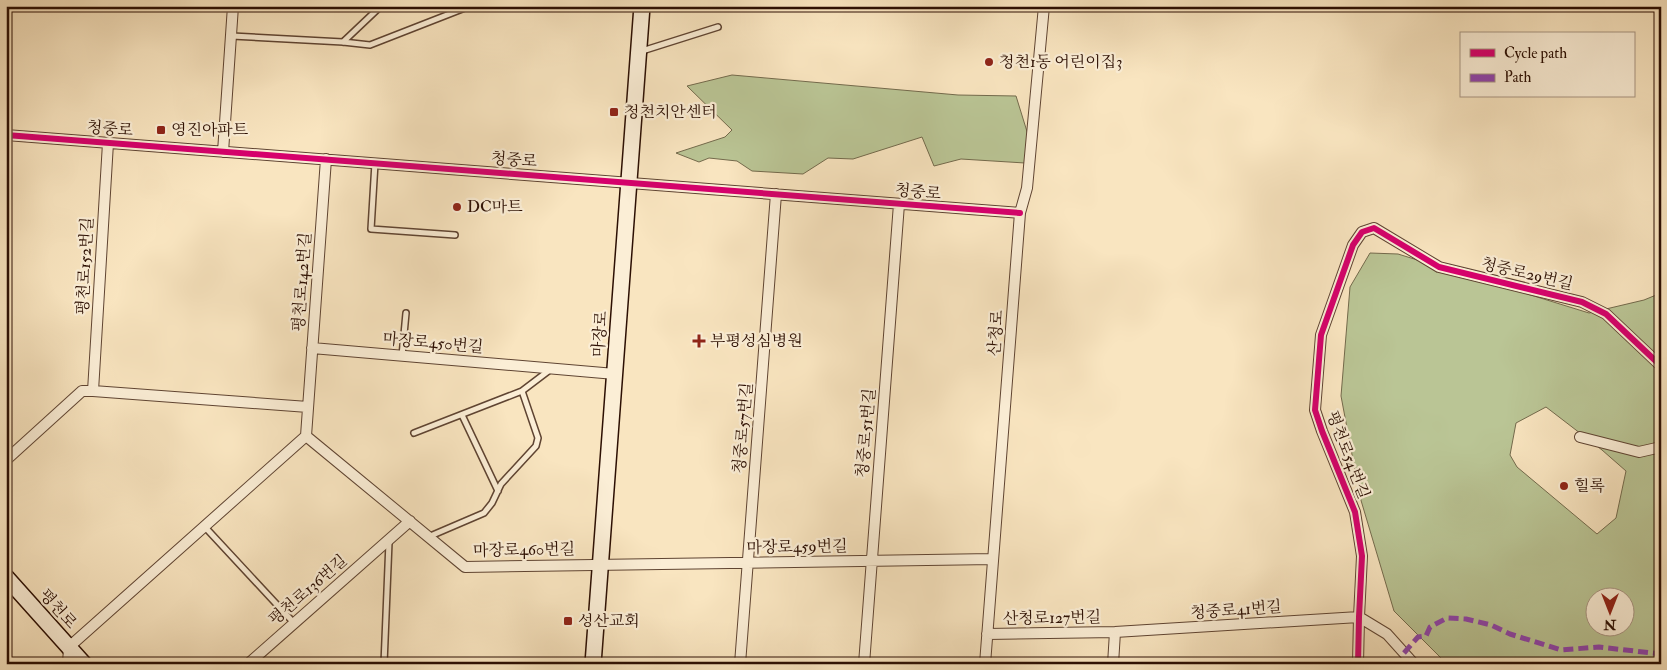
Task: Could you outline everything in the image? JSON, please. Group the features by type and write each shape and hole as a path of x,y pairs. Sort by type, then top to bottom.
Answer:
{"main road":[{"name":"마장로","path":"593,664 642,6"},
{"name":"평천로","path":"6,577 84,664"}],"street":[{"path":"224,152 234,6"},
{"name":"산청로","path":"985,664 1020,214 1027,188 1044,6"},
{"name":"청중로","path":"6,135 1020,214"},
{"name":"평천로152번길","path":"93,391 108,143"},
{"name":"평천로142번길","path":"306,436 326,160"},
{"name":"청중로57번길","path":"740,664 776,194"},
{"name":"청중로51번길","path":"864,664 899,204"},
{"name":"청중로29번길","path":"1374,228 1439,267 1582,302 1606,314 1661,366"},
{"name":"평천로54번길","path":"1358,664 1362,556 1355,512 1315,410 1321,335 1353,245 1362,232 1374,228"},
{"name":"마장로450번길","path":"312,348 615,374"},
{"path":"6,460 82,391 308,406"},
{"path":"68,664 69,646 306,436"},
{"name":"마장로460번길","path":"306,436 465,566 600,564"},
{"path":"1580,437 1639,452 1661,447"},
{"name":"평천로136번길","path":"248,664 410,521"},
{"name":"마장로459번길","path":"600,564 993,559"},
{"path":"1359,617 1387,634 1414,664"},
{"name":"청중로41번길","path":"1115,632 1359,617"},
{"name":"산청로127번길","path":"987,634 1115,632 1113,664"}],"lane":[{"path":"343,42 381,6"},
{"path":"232,36 370,45 470,6"},
{"path":"639,51 718,27"},
{"path":"375,163 371,229 455,235"},
{"path":"402,356 406,313"},
{"path":"414,433 522,391 552,369"},
{"name":"마장로460번길","path":"428,537 484,512 492,503 501,484 536,446 538,438 522,391"},
{"path":"462,415 498,491"},
{"path":"204,526 294,623"},
{"path":"384,664 389,540"}],"green space":[{"path":"732,75 958,95 1016,96 1029,138 1025,163 961,159 934,166 922,137 853,159 828,158 803,174 752,171 737,161 709,158 699,162 676,153 725,137 732,130 687,86"},
{"path":"1370,253 1398,254 1589,313 1644,300 1661,293 1661,664 1447,664 1394,611 1360,497 1341,396 1350,287","holes":["1546,407 1626,471 1616,518 1597,534 1517,467 1510,455 1516,423"]}],"marked path":[{"path":"1404,653 1418,637 1426,636 1430,627 1447,618 1466,619 1491,625 1510,634 1561,650 1599,647 1661,654"}],"cycle path":[{"path":"6,135 1020,213"},
{"path":"1358,664 1362,556 1355,512 1315,410 1321,335 1353,245 1362,232 1374,228 1439,267 1582,302 1606,314 1661,366"}],"place":[{"name":"청천1동 어린이집3","path":"989,62"},
{"name":"청천치안센터","path":"614,112"},
{"name":"영진아파트","path":"161,130"},
{"name":"DC마트","path":"457,207"},
{"name":"부평성심병원","path":"699,341"},
{"name":"힐록","path":"1564,486"},
{"name":"성산교회","path":"568,621"}]}
